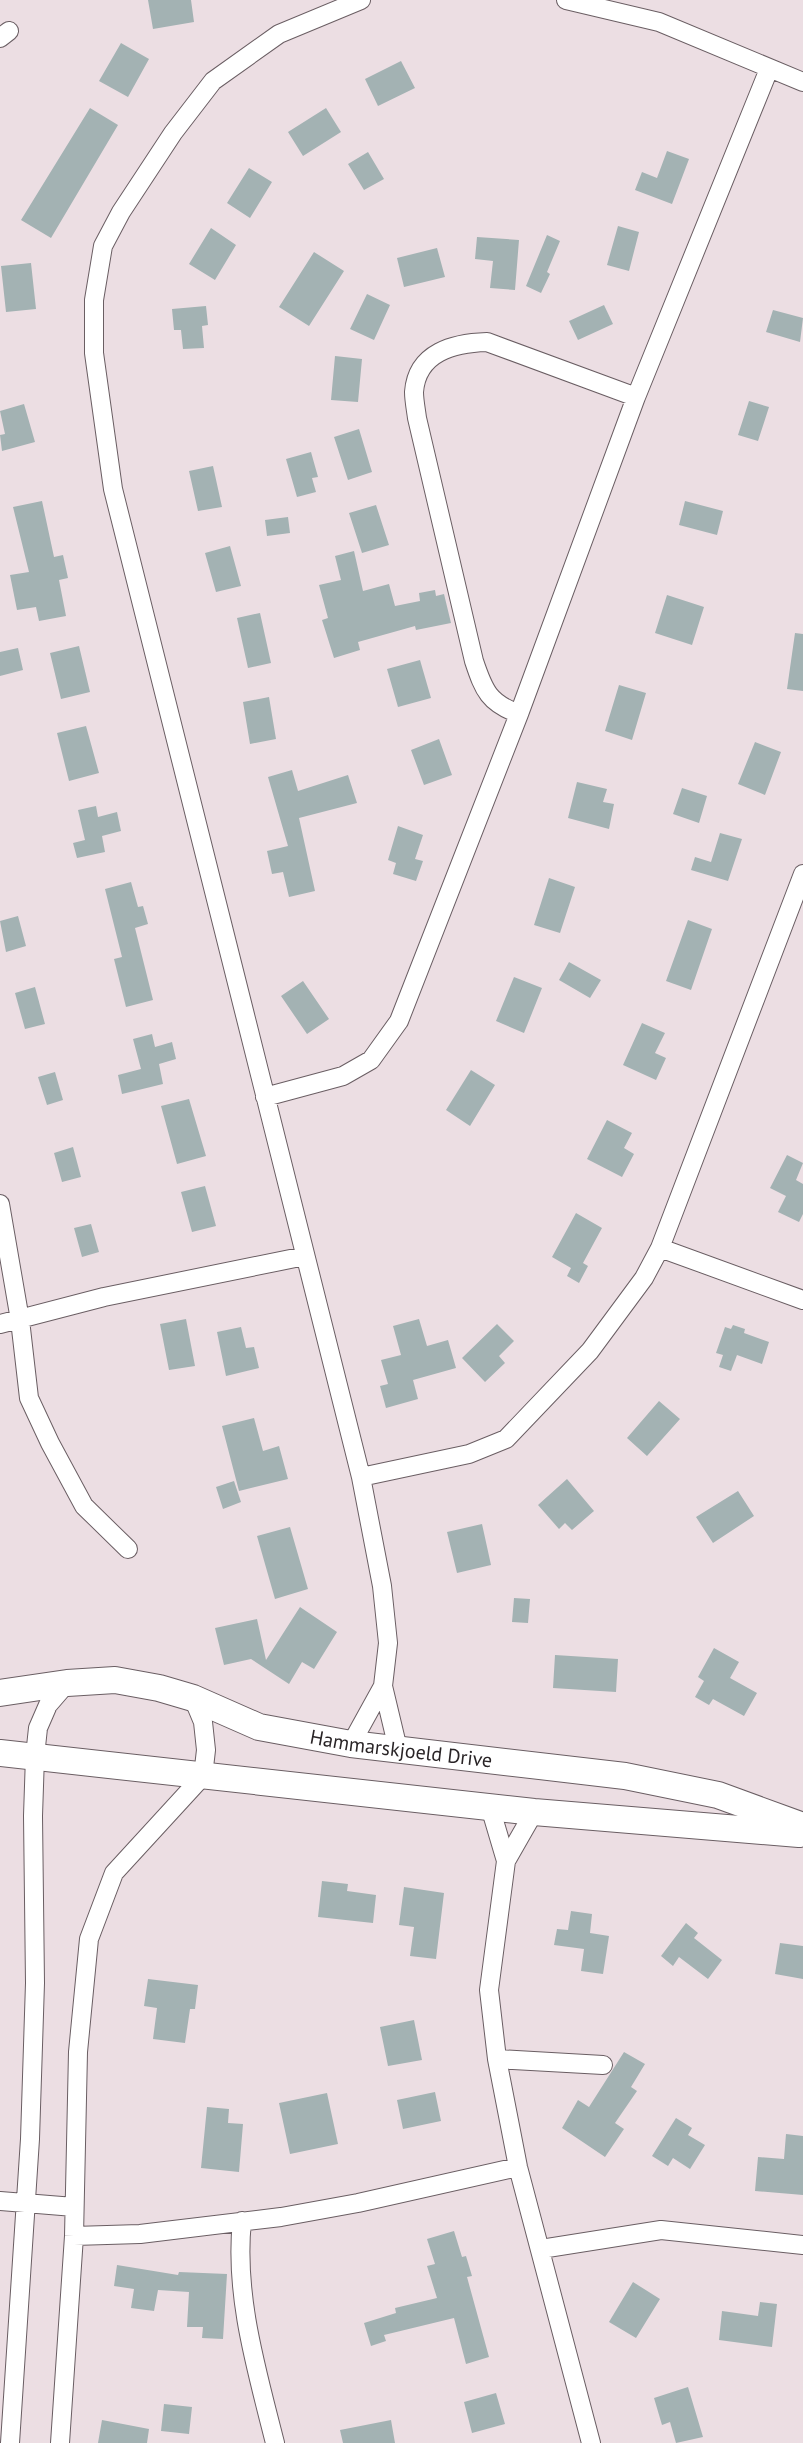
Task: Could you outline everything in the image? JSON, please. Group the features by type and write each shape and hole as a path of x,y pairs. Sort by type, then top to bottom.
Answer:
{"main road":[{"name":"Hammarskjoeld Drive","path":"0,1693 67,1683 115,1680 193,1698 259,1727 351,1744 591,1772 718,1795 803,1826"},
{"path":"0,1753 534,1812 803,1834"},
{"path":"591,1772 600,1796 599,1805 591,1817"}],"street":[{"path":"361,0 279,34 213,81 173,133 121,212 103,246 94,300 94,353 113,489 361,1477 382,1586 388,1643 383,1686 398,1749"},
{"path":"566,0 659,22 803,82"},
{"path":"265,1097 343,1076 371,1060 399,1021 519,714 636,397 769,69"},
{"path":"519,714 497,706 482,684 474,661 417,418 414,391 421,369 437,351 461,343 487,342 636,397"},
{"path":"361,1477 469,1454 506,1439 590,1351 644,1278 660,1248 803,874"},
{"path":"0,1204 20,1320 29,1398 84,1506 128,1549"},
{"path":"660,1248 803,1300"},
{"path":"0,1324 104,1297 305,1256"},
{"path":"10,2443 35,1983 35,1756 38,1728 48,1705 67,1683"},
{"path":"351,1744 383,1686"},
{"path":"60,2443 74,2236 78,2052 89,1939 114,1873 203,1776 206,1750 203,1722 193,1698"},
{"path":"490,1807 506,1861"},
{"path":"534,1812 506,1861 489,1990 497,2059 518,2167 591,2443"},
{"path":"497,2059 603,2065"},
{"path":"74,2236 140,2234 358,2203 518,2167"},
{"path":"0,2201 74,2207"},
{"path":"242,2221 239,2256 243,2297 275,2443"},
{"path":"541,2249 661,2230 803,2245"}],"building":[{"path":"148,0 191,0 194,22 153,29"},
{"path":"121,43 149,59 128,97 99,81"},
{"path":"401,61 415,88 378,106 365,79"},
{"path":"90,108 118,125 51,238 21,220"},
{"path":"326,108 341,132 303,156 288,132"},
{"path":"667,151 689,159 672,204 635,190 642,172 657,178"},
{"path":"368,152 384,179 364,190 348,164"},
{"path":"249,168 272,182 250,218 227,203"},
{"path":"618,226 639,232 629,271 607,265"},
{"path":"211,228 236,245 215,280 189,264"},
{"path":"547,235 560,241 541,293 526,286"},
{"path":"477,237 519,240 515,290 490,288 493,261 475,259"},
{"path":"437,248 445,277 404,287 397,258"},
{"path":"314,252 344,271 309,326 279,307"},
{"path":"31,263 36,309 6,312 1,266"},
{"path":"367,294 390,305 374,340 350,329"},
{"path":"604,305 613,324 578,340 569,321"},
{"path":"206,306 208,325 202,326 204,348 183,349 181,330 174,330 172,309"},
{"path":"773,310 803,318 800,342 766,332"},
{"path":"335,356 362,359 358,402 331,400"},
{"path":"749,401 769,407 758,441 738,435"},
{"path":"24,404 35,442 2,451 0,435 5,434 0,411"},
{"path":"359,429 372,472 348,480 334,437"},
{"path":"311,452 318,477 312,478 316,492 297,497 286,459"},
{"path":"213,466 222,507 198,511 189,471"},
{"path":"42,501 54,557 63,555 68,578 59,580 66,616 39,621 36,607 17,610 10,575 29,572 13,507"},
{"path":"685,501 723,511 717,535 679,525"},
{"path":"376,505 389,545 362,553 349,513"},
{"path":"288,517 290,533 267,536 265,520"},
{"path":"230,546 241,586 216,592 205,553"},
{"path":"354,551 363,591 389,584 395,606 420,601 419,593 435,590 436,596 444,594 451,623 416,630 415,626 358,642 360,650 334,658 322,620 328,618 319,585 341,580 335,556"},
{"path":"667,595 704,607 692,645 655,633"},
{"path":"260,613 271,663 248,668 237,618"},
{"path":"795,633 803,634 803,691 787,689"},
{"path":"79,646 90,692 61,699 50,653"},
{"path":"18,648 23,670 0,676 0,652"},
{"path":"420,660 431,698 398,707 387,669"},
{"path":"619,685 646,693 632,740 605,731"},
{"path":"269,697 276,739 250,744 243,702"},
{"path":"86,726 99,773 69,781 57,733"},
{"path":"439,739 452,775 424,785 411,750"},
{"path":"755,742 781,752 765,795 738,784"},
{"path":"292,770 298,791 348,775 357,803 299,818 315,891 289,897 283,872 272,874 267,851 288,846 268,777"},
{"path":"577,782 607,789 603,802 614,804 609,829 568,818"},
{"path":"682,788 707,796 699,823 673,814"},
{"path":"96,806 98,817 117,812 121,831 102,836 105,852 77,858 73,843 85,840 78,810"},
{"path":"398,826 423,835 415,859 423,861 416,881 393,874 396,863 388,860"},
{"path":"720,833 742,839 728,881 691,870 695,857 711,862"},
{"path":"549,878 575,887 560,933 534,925"},
{"path":"131,882 138,907 143,906 148,924 135,928 153,1000 126,1007 114,959 122,957 105,889"},
{"path":"18,916 26,946 6,952 0,921"},
{"path":"688,920 712,929 691,990 666,981"},
{"path":"569,962 601,980 590,998 559,980"},
{"path":"514,977 542,988 524,1033 496,1021"},
{"path":"303,981 329,1019 307,1034 281,996"},
{"path":"35,987 45,1024 25,1029 15,993"},
{"path":"642,1023 665,1033 655,1053 666,1058 656,1080 623,1065"},
{"path":"152,1034 155,1047 172,1042 176,1059 159,1064 163,1084 122,1094 118,1075 141,1069 133,1039"},
{"path":"471,1070 495,1085 470,1126 446,1110"},
{"path":"55,1072 63,1100 47,1105 38,1077"},
{"path":"189,1099 206,1156 177,1164 161,1106"},
{"path":"607,1120 632,1133 624,1148 634,1154 622,1177 587,1159"},
{"path":"73,1147 81,1177 62,1182 54,1153"},
{"path":"787,1155 803,1163 796,1180 803,1184 803,1214 799,1222 778,1212 786,1196 770,1188"},
{"path":"205,1186 216,1226 192,1232 181,1192"},
{"path":"576,1213 602,1228 583,1263 588,1266 579,1283 567,1276 571,1268 552,1257"},
{"path":"91,1224 99,1252 82,1257 74,1228"},
{"path":"186,1319 195,1366 169,1370 160,1324"},
{"path":"419,1319 427,1346 448,1340 456,1368 413,1380 418,1399 386,1408 380,1386 388,1384 381,1360 401,1355 393,1326"},
{"path":"497,1324 514,1341 499,1356 505,1363 485,1382 462,1358"},
{"path":"733,1325 745,1329 744,1333 769,1342 762,1364 737,1355 731,1371 719,1367 723,1355 716,1353 725,1327 731,1329"},
{"path":"241,1327 246,1348 254,1347 259,1368 226,1376 217,1332"},
{"path":"659,1401 680,1419 647,1456 627,1438"},
{"path":"254,1418 263,1451 279,1446 288,1479 239,1491 222,1426"},
{"path":"567,1479 594,1511 572,1530 565,1523 559,1529 538,1505"},
{"path":"234,1481 241,1502 223,1509 216,1487"},
{"path":"738,1491 754,1516 713,1543 696,1517"},
{"path":"482,1524 491,1565 457,1573 447,1532"},
{"path":"290,1527 308,1589 275,1599 257,1536"},
{"path":"514,1598 530,1599 528,1623 512,1622"},
{"path":"300,1607 337,1632 314,1669 302,1662 289,1684 251,1659 224,1665 215,1628 257,1619 266,1660"},
{"path":"714,1648 739,1662 730,1678 757,1693 744,1716 713,1699 709,1705 695,1697 704,1681 698,1677"},
{"path":"555,1655 618,1659 616,1692 553,1688"},
{"path":"322,1881 348,1884 347,1891 376,1895 373,1923 318,1917"},
{"path":"404,1887 444,1893 436,1959 410,1956 414,1927 399,1925"},
{"path":"571,1911 592,1914 590,1933 609,1936 603,1974 581,1971 584,1949 554,1945 557,1929 568,1930"},
{"path":"686,1923 698,1933 694,1938 722,1960 708,1979 679,1957 673,1966 661,1956"},
{"path":"780,1943 803,1946 803,1979 775,1974"},
{"path":"148,1979 198,1985 195,2009 190,2009 185,2043 153,2039 157,2008 144,2006"},
{"path":"414,2020 422,2060 388,2066 380,2027"},
{"path":"624,2052 645,2064 631,2087 637,2091 615,2123 624,2129 605,2157 562,2128 578,2100 589,2107"},
{"path":"435,2092 441,2121 403,2129 397,2100"},
{"path":"327,2093 338,2144 290,2154 279,2103"},
{"path":"207,2107 229,2109 228,2123 243,2124 239,2172 201,2168"},
{"path":"676,2118 692,2128 688,2135 705,2145 690,2169 673,2158 668,2166 652,2156"},
{"path":"786,2134 803,2136 803,2195 755,2191 758,2157 784,2159"},
{"path":"454,2231 472,2276 467,2277 489,2357 466,2364 454,2318 384,2335 386,2341 371,2346 364,2323 396,2313 395,2308 437,2298 427,2266 435,2264 427,2239"},
{"path":"117,2265 178,2275 179,2272 227,2274 223,2339 202,2338 203,2327 187,2327 189,2292 158,2290 154,2311 131,2308 134,2289 114,2286"},
{"path":"633,2282 660,2299 636,2338 609,2322"},
{"path":"760,2302 777,2304 772,2347 719,2340 722,2311 758,2316"},
{"path":"688,2387 703,2437 676,2443 670,2422 662,2425 654,2398"},
{"path":"496,2393 505,2424 472,2433 464,2402"},
{"path":"164,2404 192,2407 189,2434 161,2431"},
{"path":"102,2420 149,2429 147,2443 98,2443"},
{"path":"391,2420 395,2443 343,2443 340,2430"}]}
